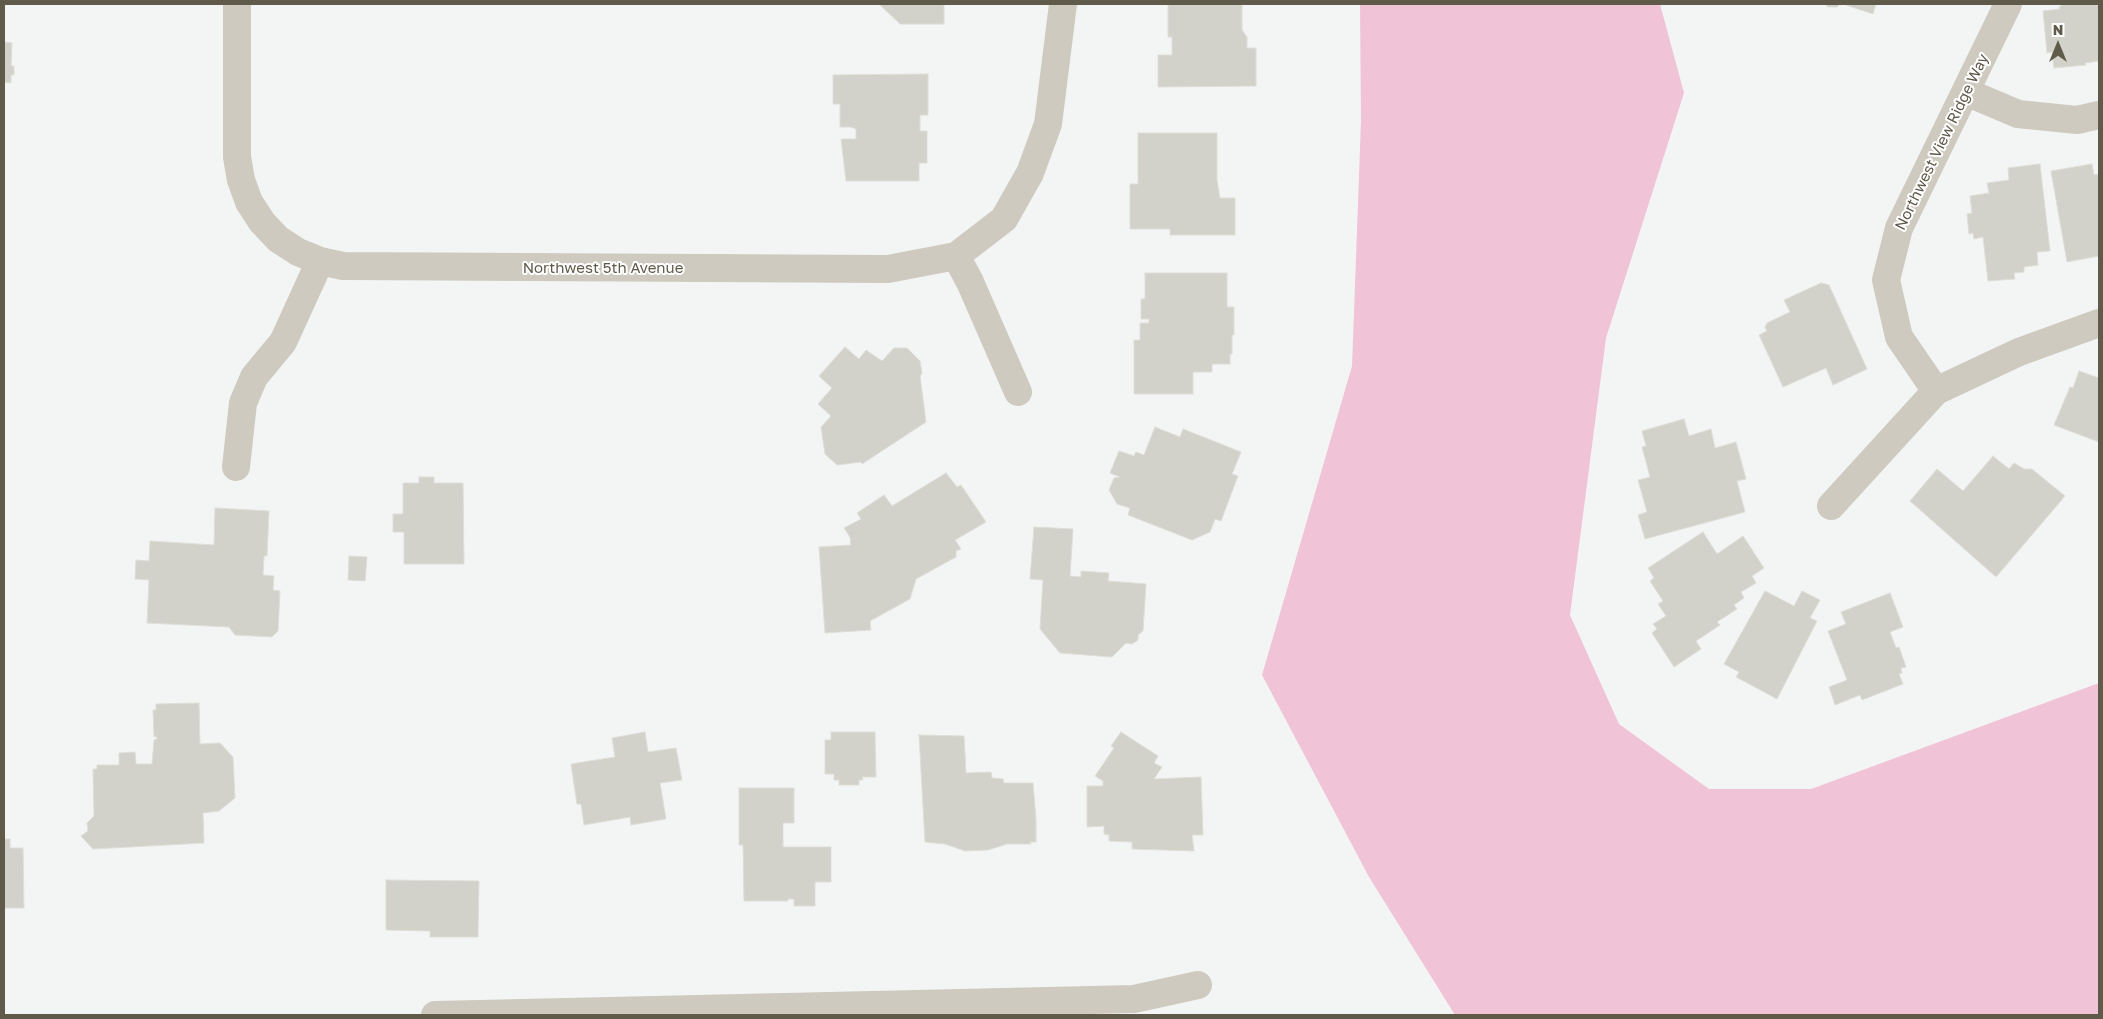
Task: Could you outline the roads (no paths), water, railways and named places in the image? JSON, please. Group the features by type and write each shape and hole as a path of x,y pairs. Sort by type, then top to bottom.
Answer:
{"street":[{"name":"Northwest 5th Avenue","path":"237,4 238,157 241,180 249,202 262,222 285,244 298,252 320,261 343,266 888,269 956,256"},
{"path":"1018,392 970,282 956,256 1004,218 1030,173 1048,124 1063,4"},
{"name":"Northwest View Ridge Way","path":"1936,391 1899,337 1886,280 1899,228 2008,4"},
{"path":"1966,92 2018,114 2077,120 2099,115"},
{"path":"236,467 244,403 254,377 283,342 320,261"},
{"path":"1830,506 1936,391 2019,352 2099,323"},
{"path":"435,1015 1134,999 1198,986"}]}
